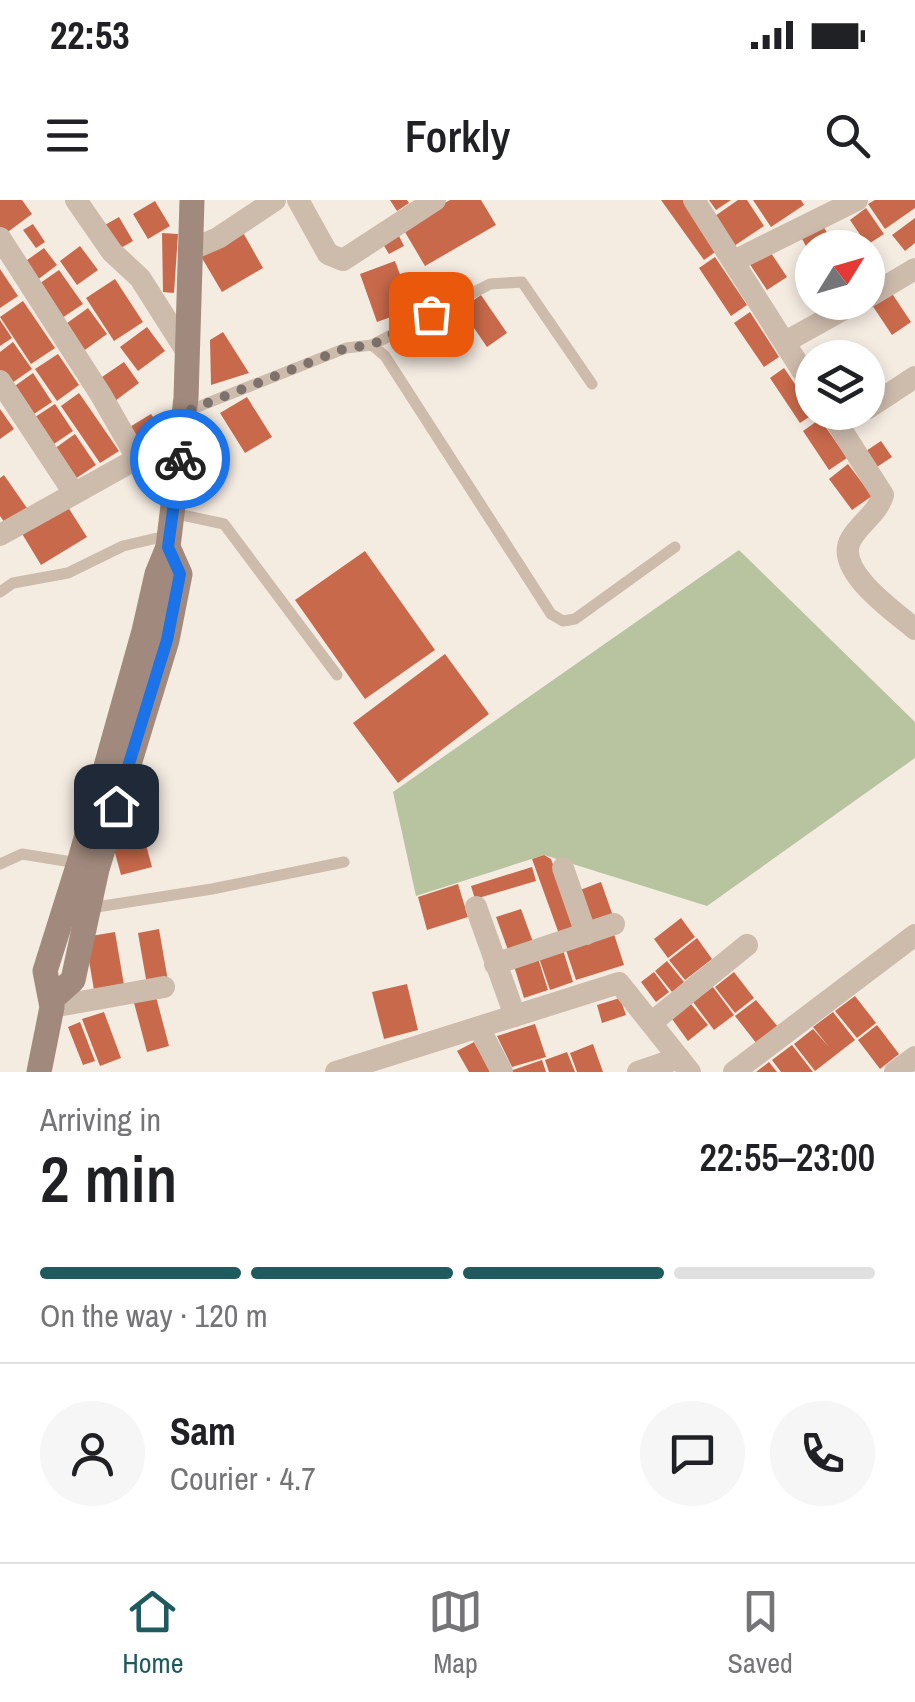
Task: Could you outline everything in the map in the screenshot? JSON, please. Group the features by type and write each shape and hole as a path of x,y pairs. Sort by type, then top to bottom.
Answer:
{"main road":[{"path":"39,1072 52,1003 45,971 88,866 170,532 184,422 192,200"},
{"path":"52,1003 73,980 86,909 88,866"}],"street":[{"path":"76,200 112,252 140,278 188,352"},
{"path":"190,250 218,238 275,200"},
{"path":"298,200 328,254 342,260 436,200"},
{"path":"694,200 795,358"},
{"path":"734,261 857,200"},
{"path":"0,238 137,458"},
{"path":"885,287 915,269"},
{"path":"785,342 825,320"},
{"path":"885,397 915,377"},
{"path":"0,381 74,493"},
{"path":"2,530 137,458 184,422"},
{"path":"841,430 883,495 880,505 848,542 847,557 868,590 915,630"},
{"path":"563,868 586,934"},
{"path":"476,907 514,1016"},
{"path":"495,964 614,924"},
{"path":"734,1072 915,935"},
{"path":"652,1023 747,945"},
{"path":"336,1072 369,1068 619,982 685,1065 638,1072"},
{"path":"52,1003 164,987"},
{"path":"479,1028 502,1072"},
{"path":"895,1072 915,1057"}],"lane":[{"path":"184,422 346,348 372,345 490,284 522,282 592,384"},
{"path":"372,345 385,356 551,614 563,621 575,619 675,547"},
{"path":"0,592 13,583 68,573 123,546 170,532 224,524 337,675"},
{"path":"0,864 22,854 88,866"},
{"path":"86,909 344,862"}],"green space":[{"path":"739,550 915,722 915,758 707,906 544,855 416,896 393,792"}],"building":[{"path":"0,200 22,200 32,214 5,234 0,228"},
{"path":"390,200 407,200 409,203 397,211"},
{"path":"450,200 481,200 496,225 425,266 402,227"},
{"path":"661,200 683,200 718,250 704,260"},
{"path":"709,200 731,200 716,210"},
{"path":"738,200 747,200 764,226 734,246 715,216"},
{"path":"753,200 801,200 804,205 771,227"},
{"path":"875,200 915,200 915,208 885,229 868,204"},
{"path":"155,201 170,226 148,239 133,214"},
{"path":"866,208 881,230 857,230 850,220"},
{"path":"119,217 133,241 119,249 105,225"},
{"path":"915,218 915,243 905,251 892,235"},
{"path":"33,224 45,242 36,248 23,230"},
{"path":"241,229 263,268 222,292 199,253"},
{"path":"397,232 404,246 389,254 381,241"},
{"path":"162,233 178,234 174,293 163,292"},
{"path":"80,246 98,270 77,285 60,261"},
{"path":"44,248 57,265 36,281 23,263"},
{"path":"769,250 787,277 767,290 749,263"},
{"path":"715,257 747,305 731,316 699,268"},
{"path":"395,261 413,309 377,322 360,274"},
{"path":"0,269 18,296 0,308"},
{"path":"59,270 83,304 59,320 36,286"},
{"path":"115,279 143,322 114,341 86,298"},
{"path":"891,292 911,322 892,335 882,320 885,296"},
{"path":"481,295 507,333 487,347 461,309"},
{"path":"23,301 55,348 31,364 0,317"},
{"path":"88,308 107,334 82,352 63,326"},
{"path":"750,312 779,357 764,367 734,323"},
{"path":"0,320 12,338 0,346"},
{"path":"147,327 165,351 138,371 120,347"},
{"path":"223,332 249,373 211,385 210,340"},
{"path":"13,342 32,369 9,385 0,371 0,352"},
{"path":"58,354 79,385 57,401 35,369"},
{"path":"124,362 139,383 115,401 99,379"},
{"path":"784,368 795,384 795,416 770,378"},
{"path":"33,373 52,402 31,416 12,388"},
{"path":"79,393 119,451 100,463 61,406"},
{"path":"247,397 272,437 245,453 220,413"},
{"path":"55,404 73,431 51,446 32,419"},
{"path":"0,409 14,429 0,439"},
{"path":"151,414 162,430 139,445 128,428"},
{"path":"828,430 847,458 829,470 803,431"},
{"path":"75,434 96,465 75,479 54,449"},
{"path":"881,441 892,457 874,469 863,453"},
{"path":"848,464 872,496 852,510 829,479"},
{"path":"154,467 164,479 147,493 137,480"},
{"path":"4,475 29,511 7,526 0,516 0,478"},
{"path":"66,504 87,537 41,565 21,532"},
{"path":"365,551 435,650 365,699 295,600"},
{"path":"445,654 489,714 398,783 353,723"},
{"path":"145,841 152,867 121,875 114,849"},
{"path":"544,855 551,859 576,929 559,934 532,859"},
{"path":"532,867 536,881 475,899 471,886"},
{"path":"601,882 613,916 592,924 580,890"},
{"path":"458,884 468,917 427,930 418,897"},
{"path":"521,909 533,942 508,950 496,917"},
{"path":"681,918 695,937 668,958 654,939"},
{"path":"159,929 168,981 147,985 138,933"},
{"path":"115,932 124,985 94,990 85,937"},
{"path":"614,934 624,965 576,980 566,950"},
{"path":"697,938 712,959 685,980 669,960"},
{"path":"563,950 573,982 550,990 539,958"},
{"path":"538,958 548,990 524,998 514,966"},
{"path":"667,961 684,982 672,992 655,971"},
{"path":"654,972 669,992 656,1002 641,982"},
{"path":"734,972 754,998 735,1013 715,987"},
{"path":"407,984 418,1030 384,1039 372,992"},
{"path":"713,987 734,1015 714,1030 693,1002"},
{"path":"155,993 169,1046 147,1052 133,999"},
{"path":"855,996 876,1023 857,1038 835,1011"},
{"path":"620,998 626,1015 602,1023 597,1005"},
{"path":"756,1000 778,1027 757,1044 735,1016"},
{"path":"691,1004 708,1025 688,1041 672,1019"},
{"path":"104,1012 121,1058 100,1066 82,1019"},
{"path":"833,1012 855,1040 815,1071 794,1044 813,1029 829,1047 813,1027"},
{"path":"80,1022 95,1061 83,1065 68,1027"},
{"path":"535,1024 546,1057 512,1067 497,1036"},
{"path":"877,1025 899,1054 880,1069 858,1040"},
{"path":"474,1042 491,1072 469,1072 457,1051"},
{"path":"593,1044 603,1072 577,1072 570,1053"},
{"path":"792,1045 813,1072 781,1072 772,1060"},
{"path":"567,1052 575,1072 549,1072 545,1060"},
{"path":"542,1060 546,1072 510,1072 510,1071"},
{"path":"769,1062 777,1072 756,1072"}],"way so far":[{"path":"180,459 185,412 346,348 372,345 431,314"}],"route":[{"path":"116,806 167,640 180,574 168,547 180,459"}]}
